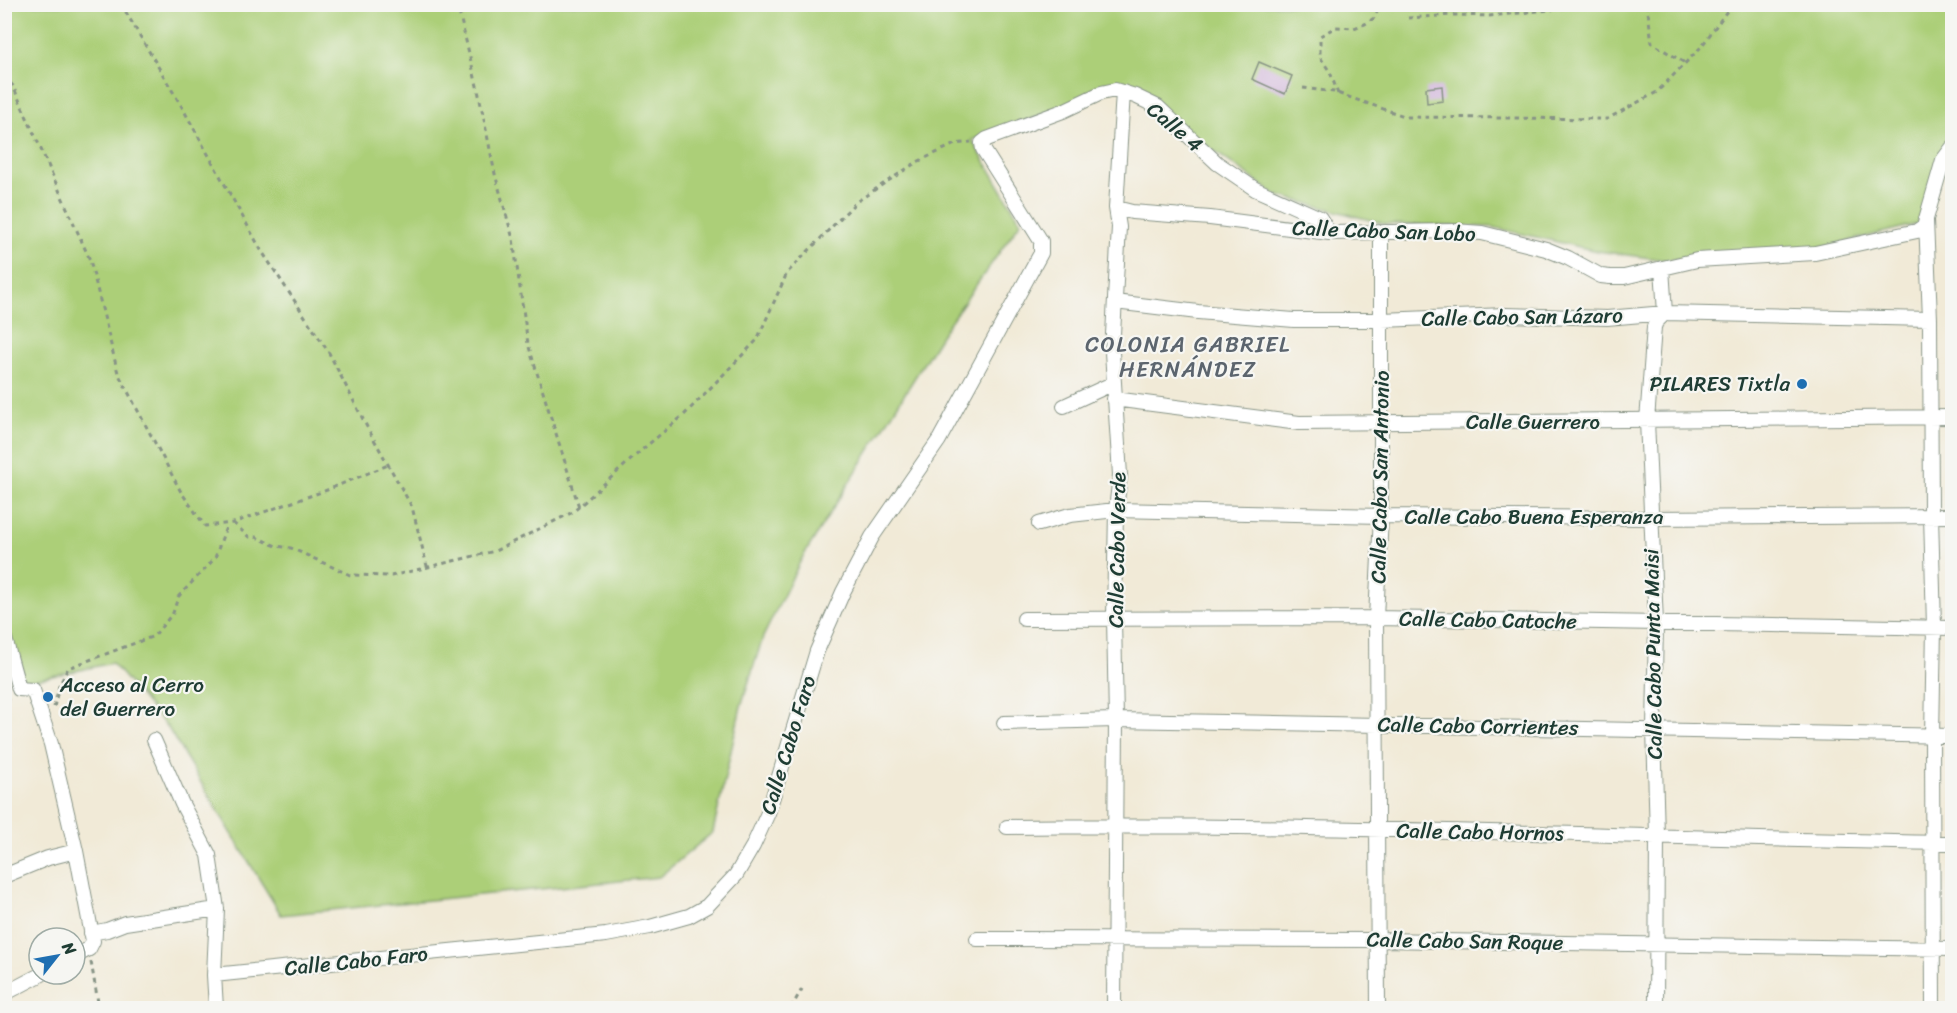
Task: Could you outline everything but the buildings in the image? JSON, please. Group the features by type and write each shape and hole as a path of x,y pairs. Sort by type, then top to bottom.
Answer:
{"street":[{"name":"Calle 4","path":"985,141 1063,111 1101,93 1115,90 1123,92 1158,107 1217,163 1255,189 1320,218 1327,229"},
{"name":"Calle Cabo Verde","path":"1114,1008 1116,720 1114,618 1116,510 1120,475 1112,352 1119,227 1116,208 1123,92"},
{"name":"Calle Cabo Faro","path":"214,975 606,935 650,927 689,916 706,906 719,894 736,875 753,846 768,813 817,651 843,592 872,537 939,440 1041,253 1041,241 987,156 985,141"},
{"path":"1933,1008 1934,627 1930,319 1926,220 1943,160 1953,148"},
{"name":"Calle Cabo San Lobo","path":"1116,208 1132,212 1381,234 1454,231 1482,233 1546,249 1601,276 1610,277 1624,277 1697,260 1815,253 1917,231 1924,226 1926,220"},
{"name":"Calle Cabo San Antonio","path":"1378,1008 1376,618 1381,516 1381,234"},
{"name":"Calle Cabo Punta Maisi","path":"1656,1008 1657,836 1654,729 1656,623 1647,421 1654,327 1665,313 1662,268"},
{"name":"Calle Cabo San Lázaro","path":"1115,302 1294,320 1382,320 1505,315 1607,318 1665,313 1930,319"},
{"path":"1064,406 1114,383"},
{"name":"Calle Guerrero","path":"1114,399 1299,423 1953,417"},
{"name":"Calle Cabo Buena Esperanza","path":"1039,524 1070,515 1116,510 1381,516 1650,518 1953,516"},
{"name":"Calle Cabo Catoche","path":"1023,619 1376,618 1953,628"},
{"path":"4,635 19,689 33,690 50,739 76,851 93,941 89,949"},
{"name":"Calle Cabo Corrientes","path":"1004,723 1116,720 1953,736"},
{"path":"154,740 182,804 209,855 217,909 214,975 216,1008"},
{"name":"Calle Cabo Hornos","path":"1007,827 1114,826 1376,830 1953,843"},
{"path":"4,876 48,858 76,851"},
{"path":"91,933 125,923 217,909"},
{"name":"Calle Cabo San Roque","path":"977,939 1378,940 1953,949"},
{"path":"4,994 27,982"}],"path":[{"path":"121,4 261,250 329,353 412,507 427,566"},
{"path":"457,4 495,174 513,239 528,344 579,507"},
{"path":"1338,94 1330,72 1320,57 1320,36 1336,27 1354,28 1365,24 1374,18 1381,4"},
{"path":"1408,18 1453,15 1489,16 1610,4"},
{"path":"1647,4 1652,43 1685,63"},
{"path":"1303,88 1338,94 1407,117 1607,119 1657,92 1701,47 1732,4"},
{"path":"4,76 13,86 90,260 118,373 187,501 205,526 233,523 327,490 388,465"},
{"path":"233,523 249,537 256,537 276,546 291,548 350,575 391,576 495,551 554,522 579,507 684,415 756,340 787,273 856,202 918,162 955,144 985,141"},
{"path":"50,739 59,686 68,668 154,636 172,613 178,597 214,558 227,524"},
{"path":"89,949 99,1008"},
{"path":"791,1008 802,989"}],"green space":[{"path":"4,5 1952,5 1950,139 1917,224 1817,249 1665,260 1597,251 1492,227 1385,224 1276,195 1123,86 972,140 1021,222 947,326 802,558 763,637 741,706 713,832 659,877 281,915 168,728 112,663 24,682 5,621"}],"place":[{"name":"PILARES Tixtla","path":"1802,384"},
{"name":"Acceso al Cerro del Guerrero","path":"48,697"}],"district":[{"name":"COLONIA GABRIEL HERNÁNDEZ","path":"1188,356"}]}
